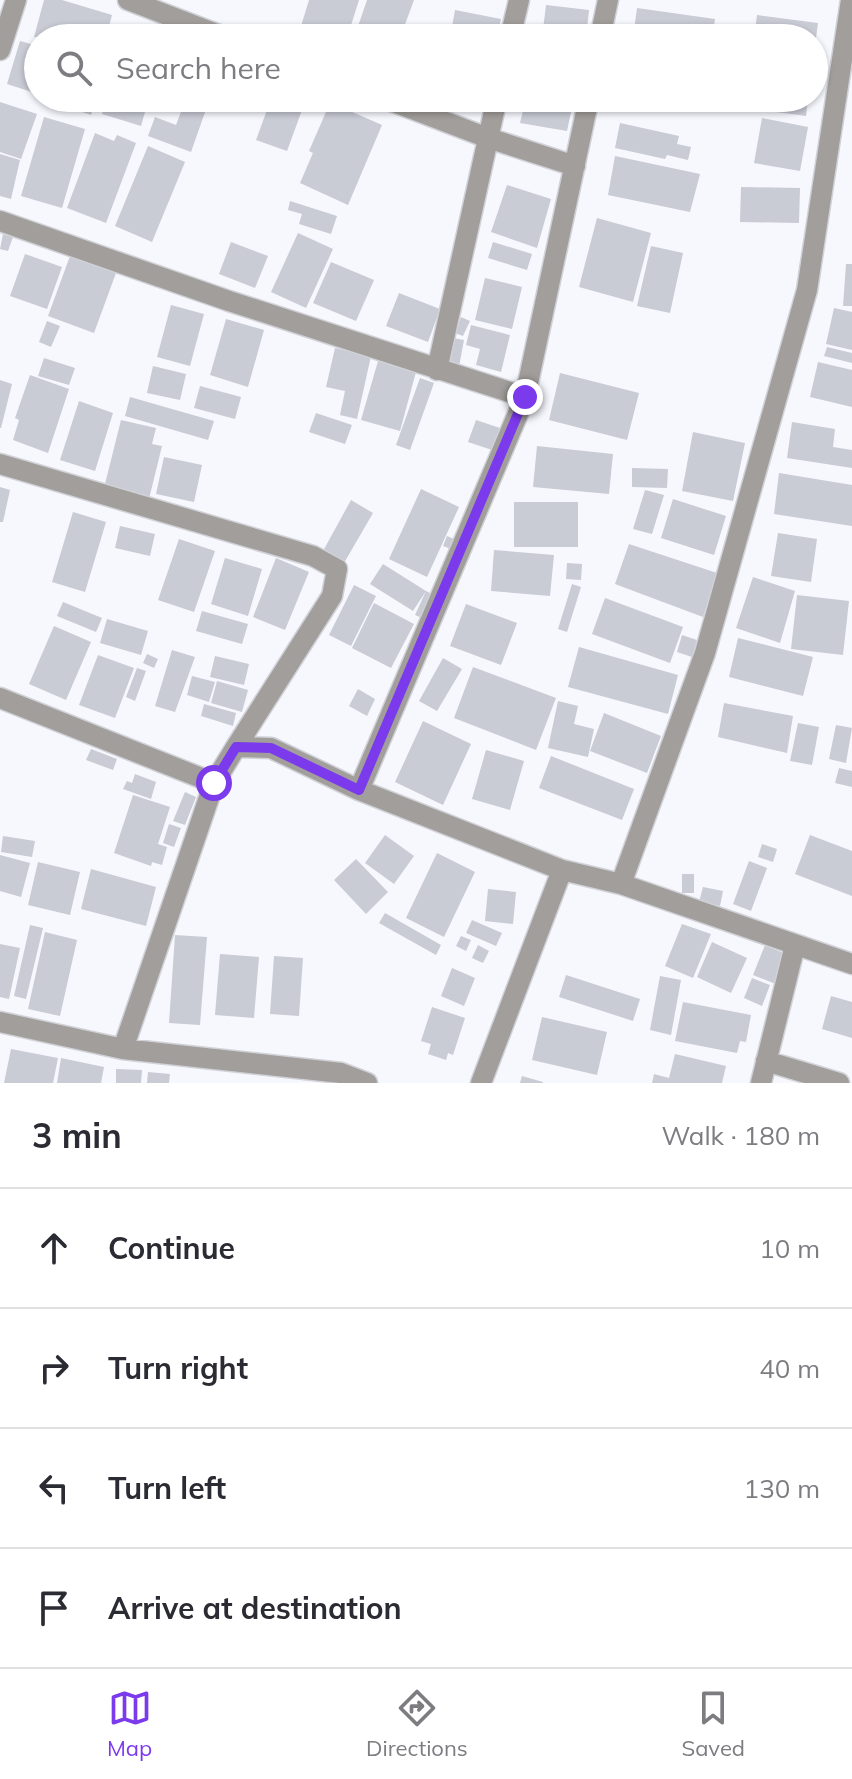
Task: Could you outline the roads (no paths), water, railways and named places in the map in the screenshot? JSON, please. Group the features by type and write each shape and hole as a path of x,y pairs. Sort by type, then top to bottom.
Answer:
{"street":[{"path":"0,50 16,0"},
{"path":"128,0 191,24"},
{"path":"513,24 519,0"},
{"path":"603,24 608,0"},
{"path":"621,884 705,653 807,290 851,0"},
{"path":"420,112 575,166"},
{"path":"437,370 494,112"},
{"path":"359,790 525,397 586,112"},
{"path":"0,221 525,397"},
{"path":"0,464 313,556 337,569 332,596 214,783 123,1049"},
{"path":"0,698 214,783"},
{"path":"236,747 271,748 359,790 562,870 621,884 852,964"},
{"path":"481,1083 562,870"},
{"path":"761,1083 795,945"},
{"path":"0,1022 123,1049 341,1073 367,1083"},
{"path":"766,1061 839,1083"}]}
